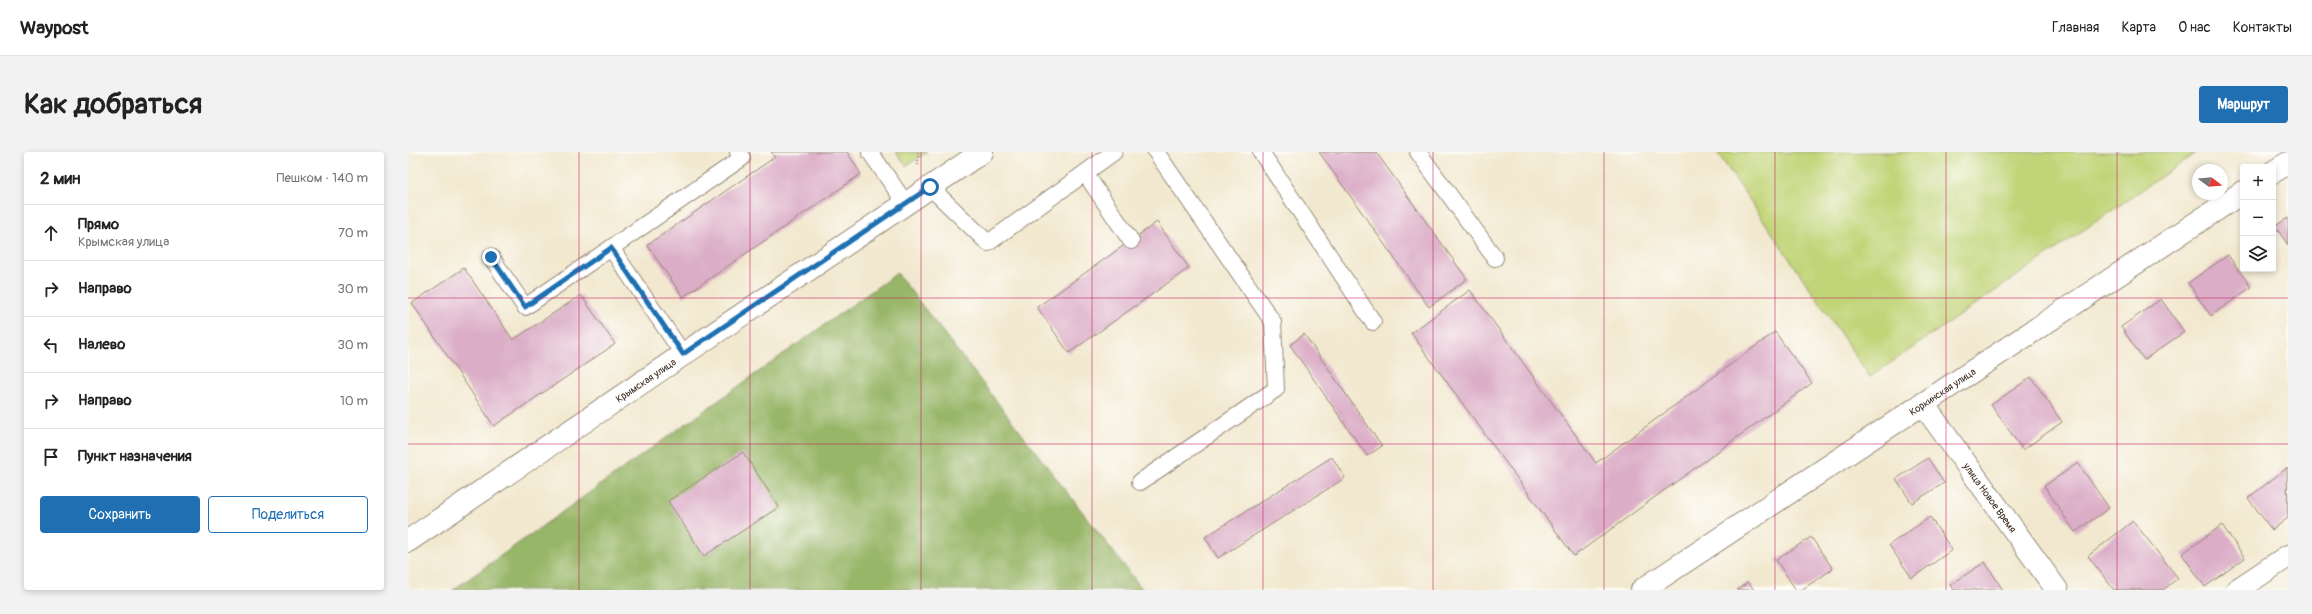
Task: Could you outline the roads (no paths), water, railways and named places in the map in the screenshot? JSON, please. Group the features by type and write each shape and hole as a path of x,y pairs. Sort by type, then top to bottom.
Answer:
{"street":[{"name":"Крымская улица","path":"408,541 982,152"},
{"path":"2276,170 2288,163"},
{"name":"Коркинская улица","path":"1642,590 2240,194"},
{"name":"улица Новое Время","path":"1923,404 2057,590"},
{"path":"2237,590 2288,556"}],"lane":[{"path":"491,257 525,307 742,158 738,152"},
{"path":"870,152 906,204"},
{"path":"930,187 988,242 1114,152"},
{"path":"1140,482 1276,389 1273,322 1156,152"},
{"path":"1261,152 1373,322"},
{"path":"1418,152 1495,258"},
{"path":"1085,173 1132,241"},
{"path":"611,248 683,354"}]}
